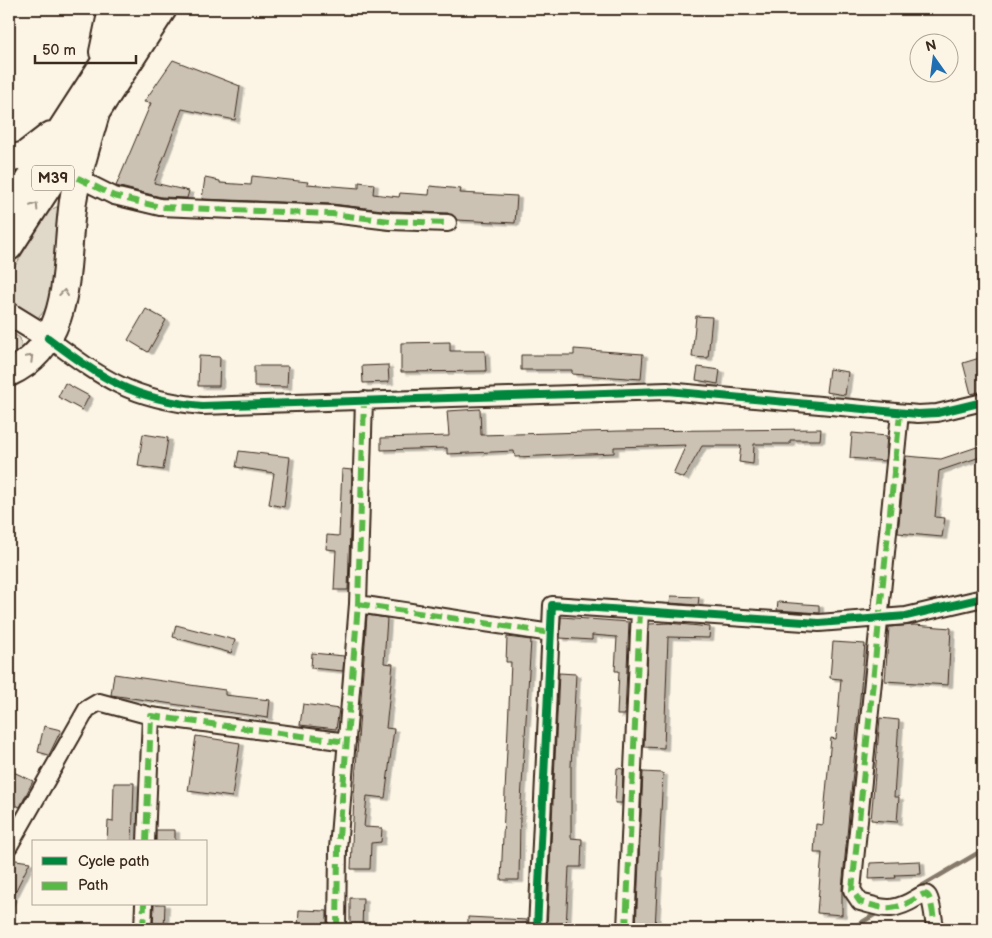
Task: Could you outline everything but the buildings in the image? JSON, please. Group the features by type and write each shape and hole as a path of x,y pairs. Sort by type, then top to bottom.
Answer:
{"highway":[{"path":"97,73 111,23 112,9"},
{"name":"M39","path":"9,210 139,9"},
{"name":"M39","path":"9,246 162,9"},
{"path":"9,373 25,364 48,338 59,319 62,308 74,196 97,110"},
{"path":"9,159 25,155 63,125"}],"main road":[{"path":"9,314 48,338"}],"street":[{"path":"78,178 114,196 160,207 332,214 390,221 448,223"},
{"path":"48,338 110,382 149,398 202,406 667,391 711,393 900,412 937,413 983,402"},
{"path":"337,929 338,849 358,604 364,400"},
{"path":"900,412 852,890 860,902 889,908 921,894 927,895 932,900 935,929"},
{"path":"537,929 552,605 819,623 878,620 906,616 983,598"},
{"path":"358,604 550,633"},
{"path":"626,929 640,610"},
{"path":"9,846 86,709 99,702 151,716 347,742"},
{"path":"146,840 151,716"},
{"path":"143,929 144,906"}],"shaded area":[{"path":"56,207 62,208 54,285 44,311 36,319 9,304 9,276 47,213"},
{"path":"9,331 20,338 21,346 19,355 9,361"}],"waterway":[{"path":"915,890 983,850"},
{"path":"851,929 879,912"}],"marked path":[{"path":"78,178 114,196 160,207 332,214 390,221 448,223"},
{"path":"337,929 338,849 358,604 364,400"},
{"path":"900,413 852,890 860,902 887,908 902,905 923,894 927,895 930,900 935,929"},
{"path":"358,604 551,633"},
{"path":"626,929 640,610"},
{"path":"146,840 151,716 347,742"},
{"path":"143,929 144,906"}],"cycle path":[{"path":"48,338 85,365 119,385 156,398 202,406 667,391 918,414 937,413 983,402"},
{"path":"537,929 552,605 819,623 906,616 983,598"}]}
